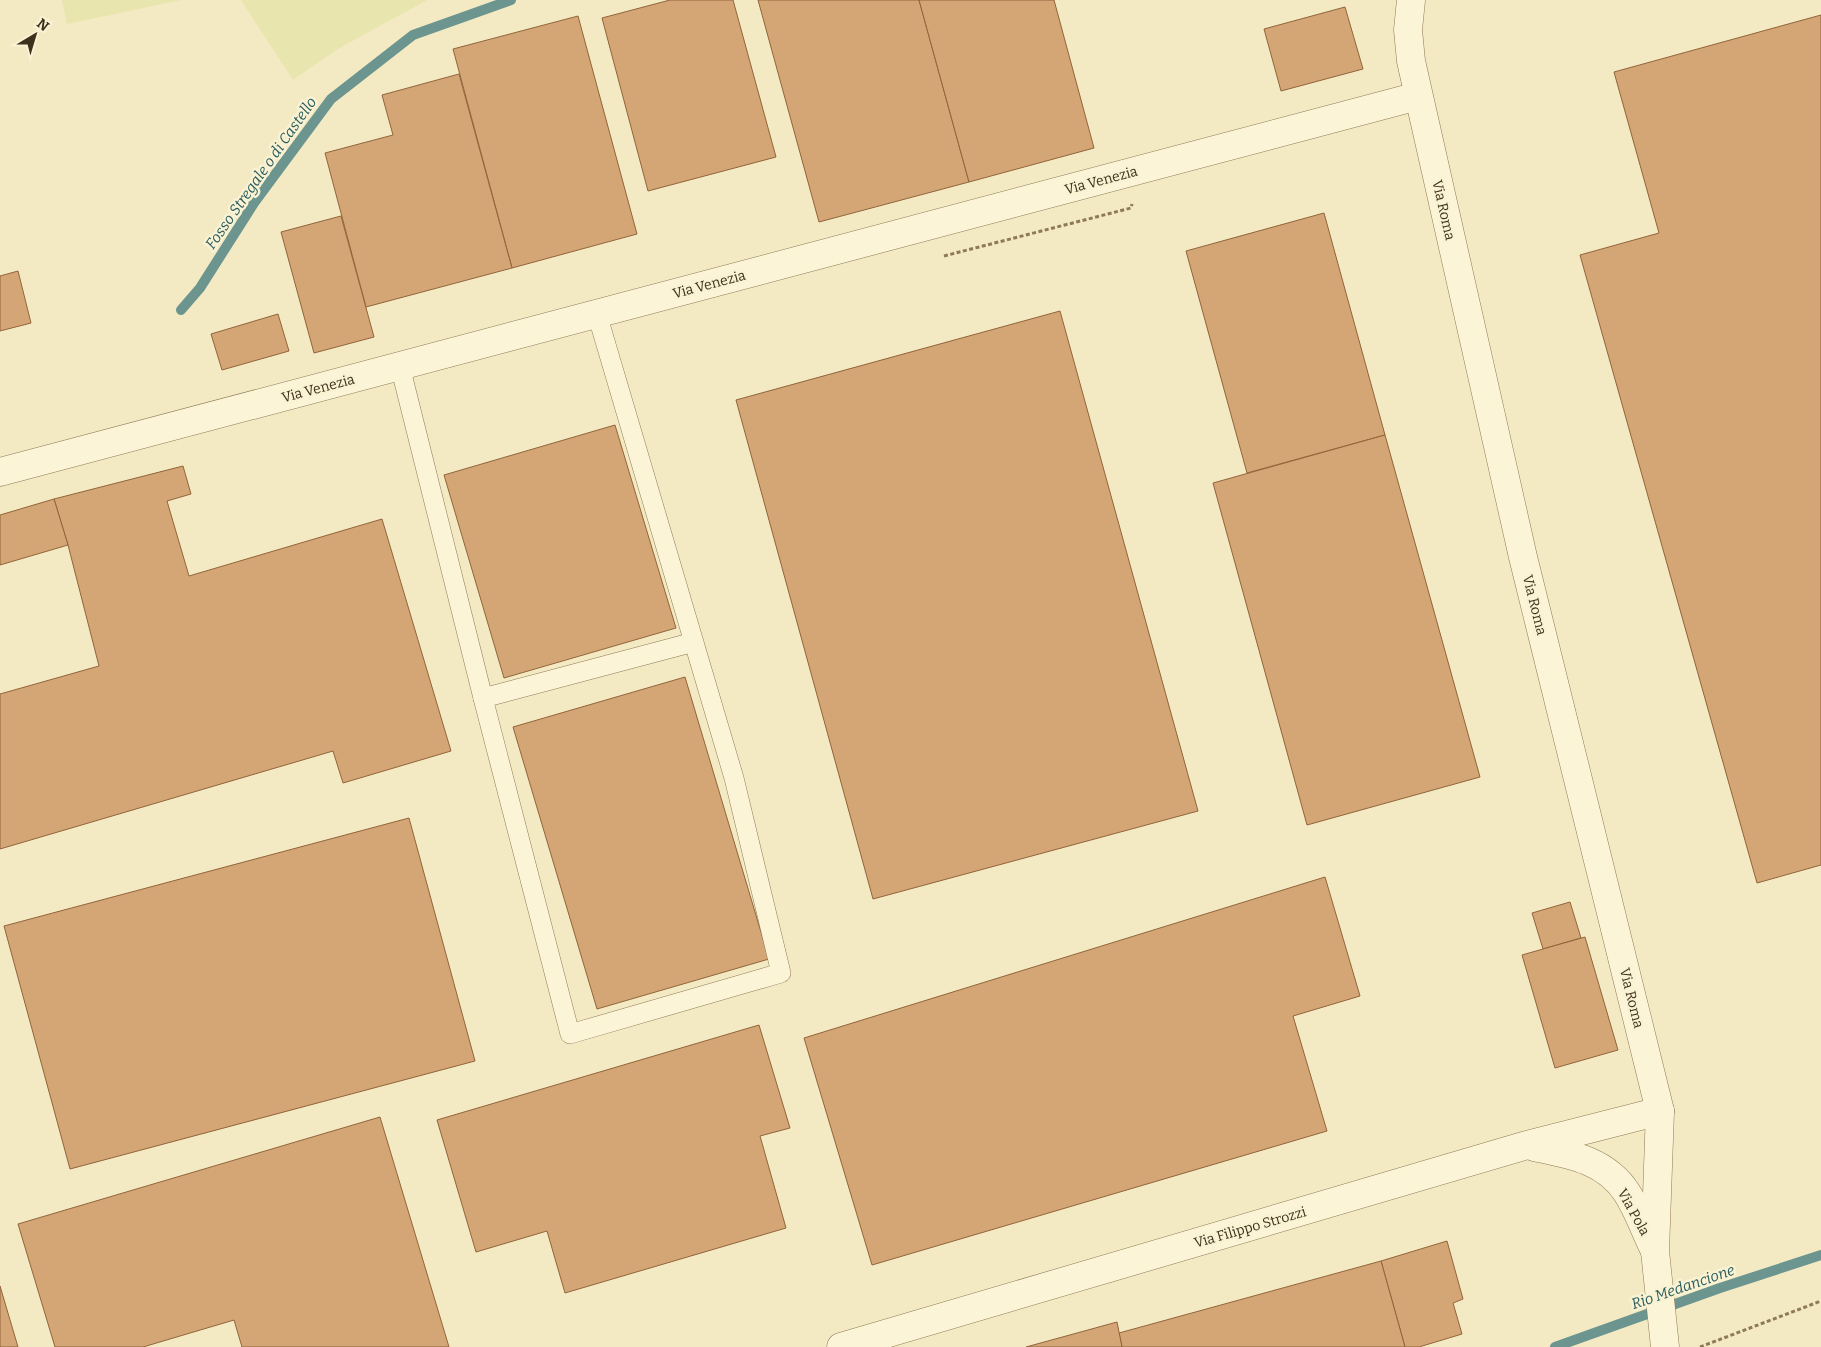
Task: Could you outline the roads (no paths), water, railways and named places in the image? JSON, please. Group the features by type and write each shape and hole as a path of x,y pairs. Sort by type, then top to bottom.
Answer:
{"street":[{"name":"Via Roma","path":"1411,0 1408,30 1418,96 1525,565 1660,1111"},
{"name":"Via Venezia","path":"0,472 1418,96"},
{"name":"Via Filippo Strozzi","path":"841,1347 1527,1145 1660,1111"},
{"name":"Via Pola","path":"1660,1111 1655,1251 1665,1347"},
{"name":"Via Pola","path":"1527,1145 1588,1160 1608,1171 1627,1193 1655,1251"}],"lane":[{"path":"400,366 570,1034 781,973 734,778 597,314"},
{"path":"483,698 694,642"}],"waterway":[{"name":"Fosso Stregale o di Castello","path":"181,310 200,288 254,203 331,99 413,35 511,0"},
{"name":"Rio Medancione","path":"1555,1347 1720,1288 1821,1255"}]}
